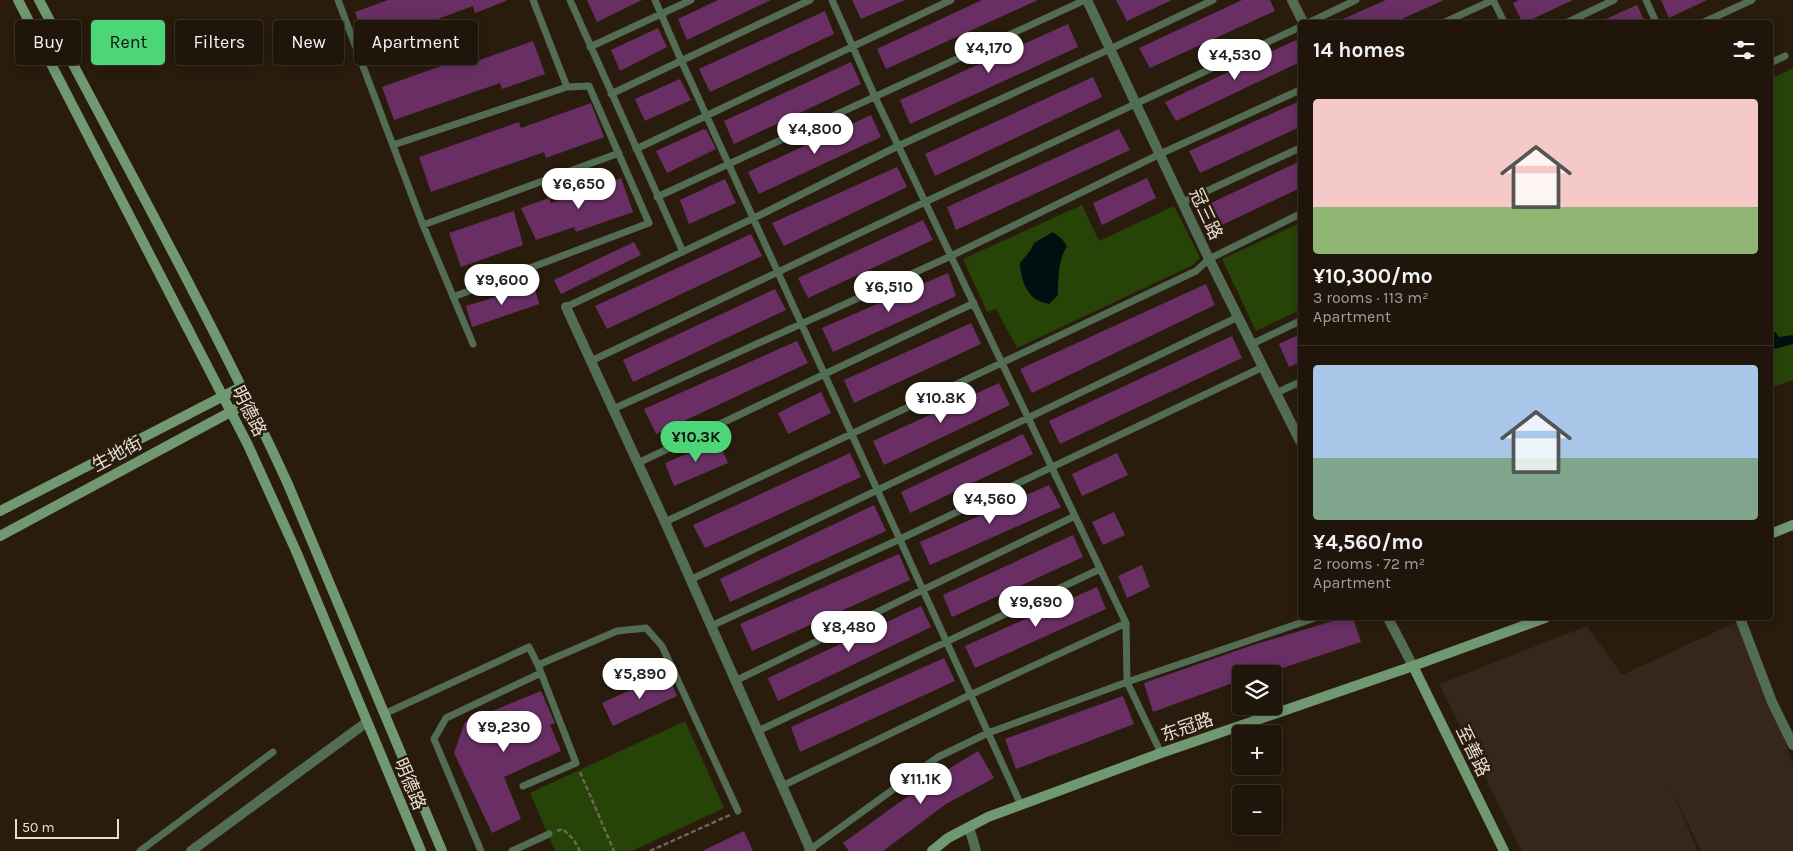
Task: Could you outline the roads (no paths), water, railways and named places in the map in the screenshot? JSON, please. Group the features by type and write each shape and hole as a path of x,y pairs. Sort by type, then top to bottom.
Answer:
{"street":[{"name":"明德路","path":"18,0 231,411 296,551 421,851"},
{"name":"明德路","path":"39,0 241,387 287,482 442,851"},
{"name":"冠三路","path":"1086,0 1209,259 1298,436"},
{"path":"1292,0 1302,20"},
{"path":"566,307 665,522 810,850"},
{"name":"生地街","path":"0,511 241,387"},
{"name":"生地街","path":"0,536 248,402"},
{"path":"1773,533 1793,525"},
{"path":"1389,620 1413,666"},
{"name":"东冠路","path":"932,851 948,838 988,816 1540,620"},
{"path":"1741,620 1772,702 1793,745"},
{"name":"至善路","path":"1413,666 1504,851"},
{"path":"191,851 367,722"},
{"path":"969,827 976,851"}],"lane":[{"path":"338,0 423,225 472,344"},
{"path":"533,0 567,87"},
{"path":"570,0 683,252"},
{"path":"655,0 970,695 1022,804"},
{"path":"590,47 691,0"},
{"path":"611,94 810,0"},
{"path":"832,0 898,146 1003,362 1126,623 1127,682 1161,753"},
{"path":"636,150 951,0"},
{"path":"658,197 1086,0"},
{"path":"566,307 754,218 898,146 1213,0"},
{"path":"1314,20 1356,0"},
{"path":"1449,20 1493,0 1503,20"},
{"path":"1572,20 1614,0"},
{"path":"1646,0 1655,20"},
{"path":"1708,20 1752,0"},
{"path":"591,361 778,271 1298,28"},
{"path":"1773,62 1785,56"},
{"path":"393,145 567,87 590,86 649,223 453,297"},
{"path":"613,409 951,256 1160,154 1298,91"},
{"path":"1182,202 1298,149"},
{"path":"423,225 619,153"},
{"path":"665,522 1196,271 1209,259 1298,215"},
{"path":"638,463 974,302"},
{"path":"690,580 1238,317"},
{"path":"1252,344 1298,322"},
{"path":"711,626 900,539 1263,367"},
{"path":"1276,393 1298,383"},
{"path":"735,681 1075,516"},
{"path":"758,731 1100,569"},
{"path":"810,850 938,757 988,733 1127,682 1309,620"},
{"path":"782,786 970,695 1126,623"},
{"path":"538,665 617,631 646,628 662,646 738,811"},
{"path":"384,714 529,647 538,665 576,763 523,786"},
{"path":"481,851 434,739 446,718 541,673"},
{"path":"140,851 273,752"},
{"path":"512,851 549,834"}]}
